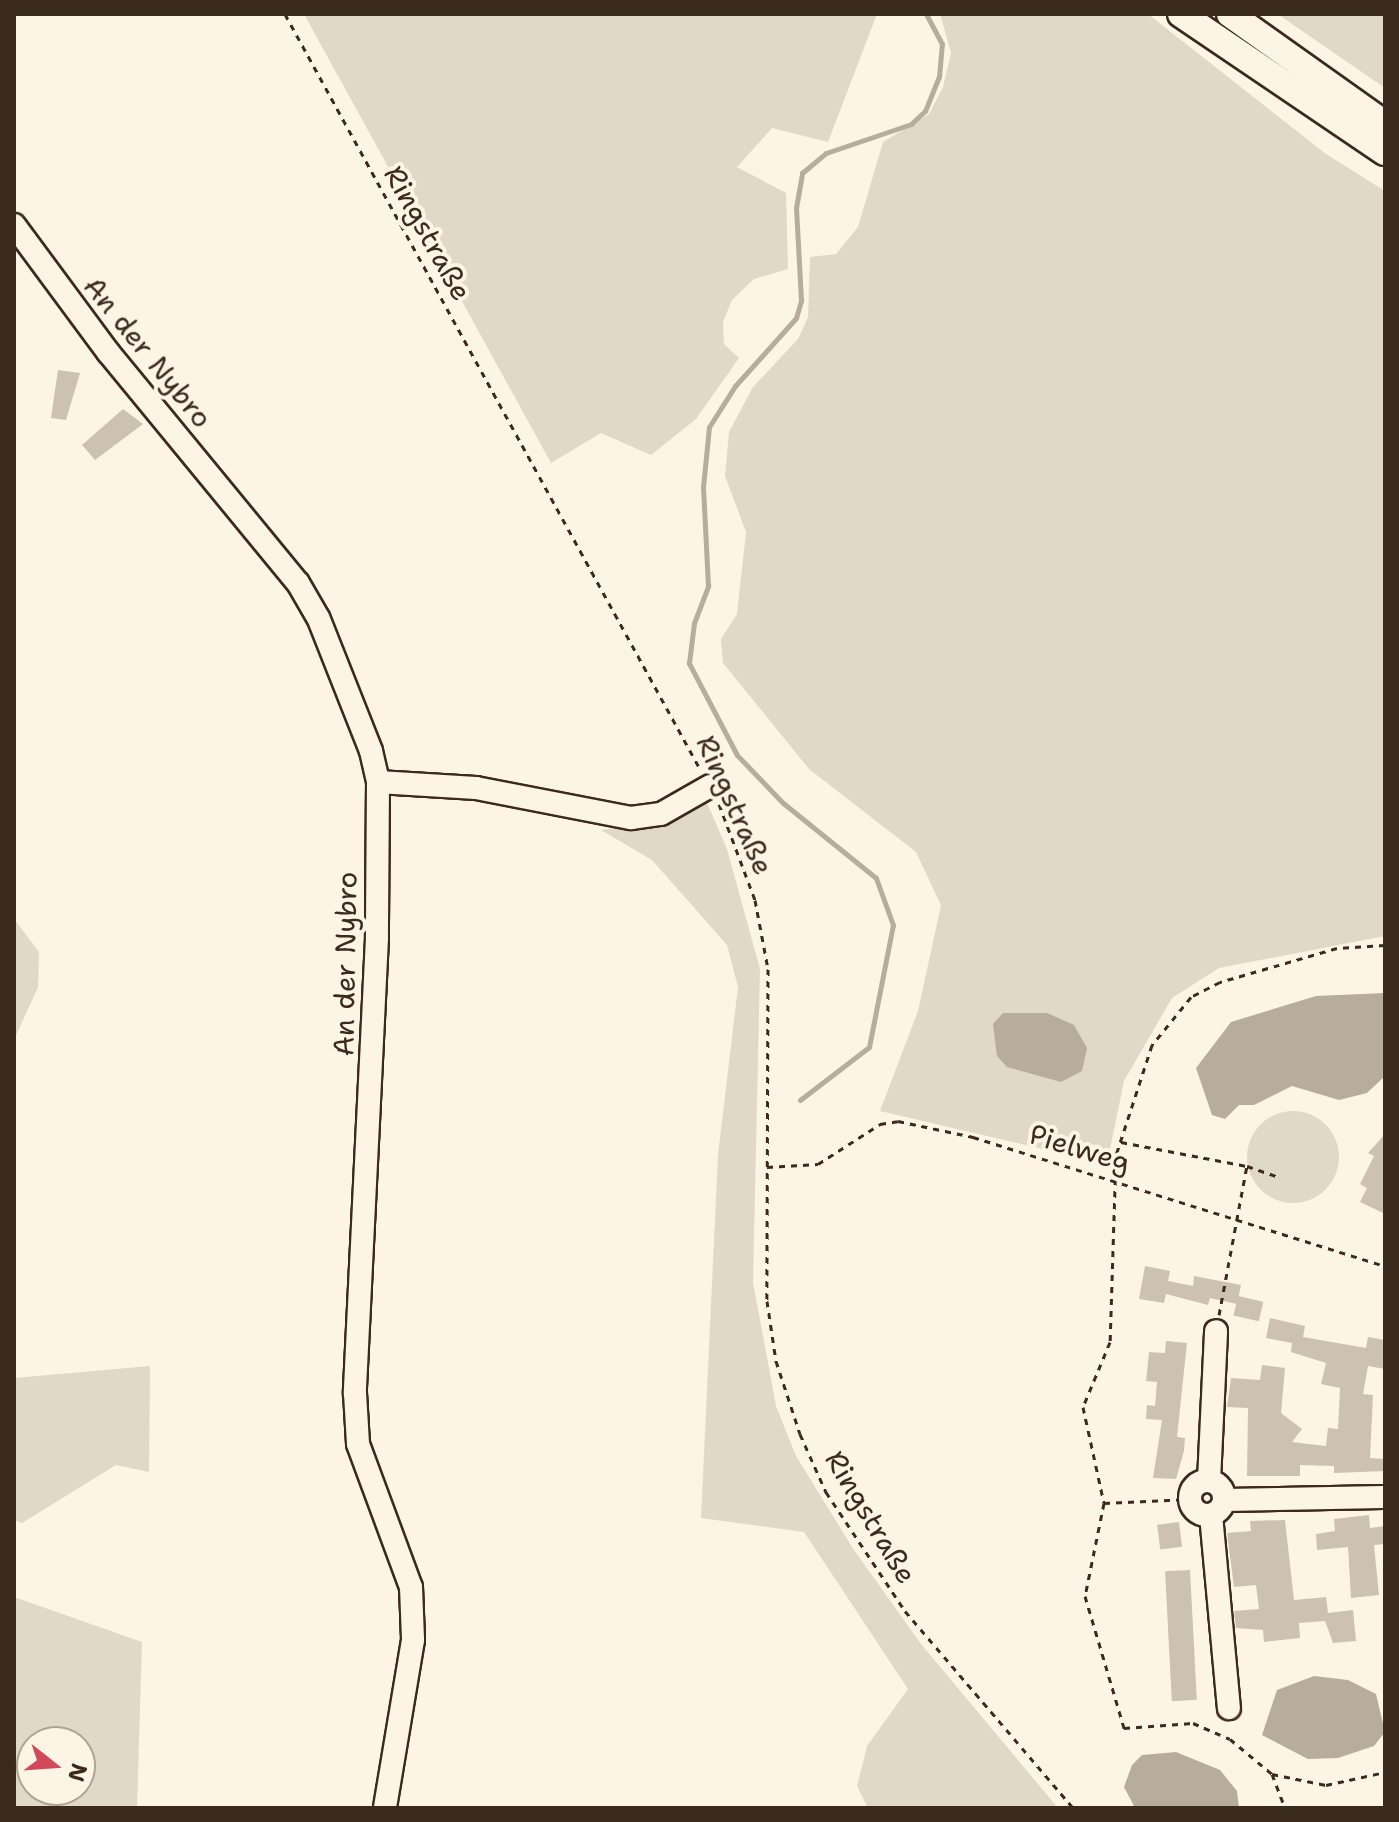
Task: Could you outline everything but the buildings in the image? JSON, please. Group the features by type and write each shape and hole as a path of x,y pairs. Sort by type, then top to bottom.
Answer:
{"main road":[{"path":"1181,14 1385,152"},
{"path":"1230,14 1385,124"}],"street":[{"name":"An der Nybro","path":"14,225 108,352 298,583 350,692 378,782 369,1181 355,1393 358,1444 411,1587 413,1640 385,1808"},
{"path":"378,782 476,788 631,818 661,814 710,786"},
{"path":"1209,1481 1216,1331"},
{"path":"1209,1481 1193,1488 1190,1499 1196,1512 1218,1507 1385,1497"},
{"path":"1209,1481 1222,1490 1218,1507 1229,1708"}],"path":[{"name":"Ringstraße","path":"285,14 710,786 755,900 768,969 767,1301 776,1361 826,1492 905,1611 1073,1808"},
{"path":"1385,945 1337,948 1191,997 1152,1045 1119,1141 1110,1342 1083,1407 1104,1503 1085,1596 1117,1719 1133,1730 1193,1723 1215,1730 1272,1774 1326,1785 1385,1772"},
{"name":"Pielweg","path":"766,1167 818,1164 880,1124 898,1121 1236,1215 1385,1266"},
{"path":"1119,1141 1247,1166 1276,1176"},
{"path":"1216,1331 1247,1166"},
{"path":"1104,1503 1190,1499"},
{"path":"1272,1774 1285,1808"}],"shaded area":[{"path":"304,14 877,14 828,142 772,128 737,167 786,193 788,269 754,279 732,300 723,322 724,344 739,358 696,419 651,455 601,433 551,463"},
{"path":"940,14 1148,14 1326,154 1385,191 1385,936 1219,968 1172,998 1124,1081 1107,1164 880,1111 918,1011 941,905 916,852 809,769 723,663 721,639 737,614 746,532 725,476 729,432 753,387 798,339 808,317 810,257 836,254 858,227 883,142 929,114 943,87 951,53"},
{"path":"1278,14 1385,14 1385,88 1292,24"},
{"path":"704,796 727,849 760,969 753,1282 776,1406 796,1456 854,1550 921,1644 1058,1808 868,1808 857,1786 867,1746 908,1689 804,1532 701,1518 718,1155 738,987 727,945 652,860 601,830 661,822"},
{"path":"14,919 39,952 38,987 14,1040"},
{"path":"1385,993 1385,1076 1367,1093 1339,1100 1292,1086 1254,1105 1239,1105 1225,1119 1212,1115 1196,1068 1231,1022 1316,996"},
{"path":"1003,1013 1047,1013 1074,1025 1087,1048 1082,1071 1061,1082 1007,1067 997,1056 993,1024"},
{"path":"1293,1111 1311,1114 1326,1124 1336,1139 1339,1157 1336,1175 1326,1190 1311,1200 1293,1203 1275,1200 1260,1190 1250,1175 1247,1157 1250,1139 1260,1124 1275,1114"},
{"path":"150,1366 149,1472 116,1465 22,1523 14,1520 14,1378"},
{"path":"14,1597 142,1642 137,1808 14,1808"},
{"path":"1314,1676 1348,1680 1376,1694 1385,1732 1374,1746 1338,1758 1308,1759 1262,1735 1277,1690"},
{"path":"1176,1752 1220,1770 1237,1791 1239,1808 1135,1808 1124,1787 1132,1765 1142,1755"}],"waterway":[{"path":"800,1100 869,1047 893,925 876,878 783,803 737,755 689,663 694,623 708,586 703,487 709,427 735,386 796,318 801,300 796,208 802,173 826,153 911,124 925,111 939,77 942,44 926,14"}]}
